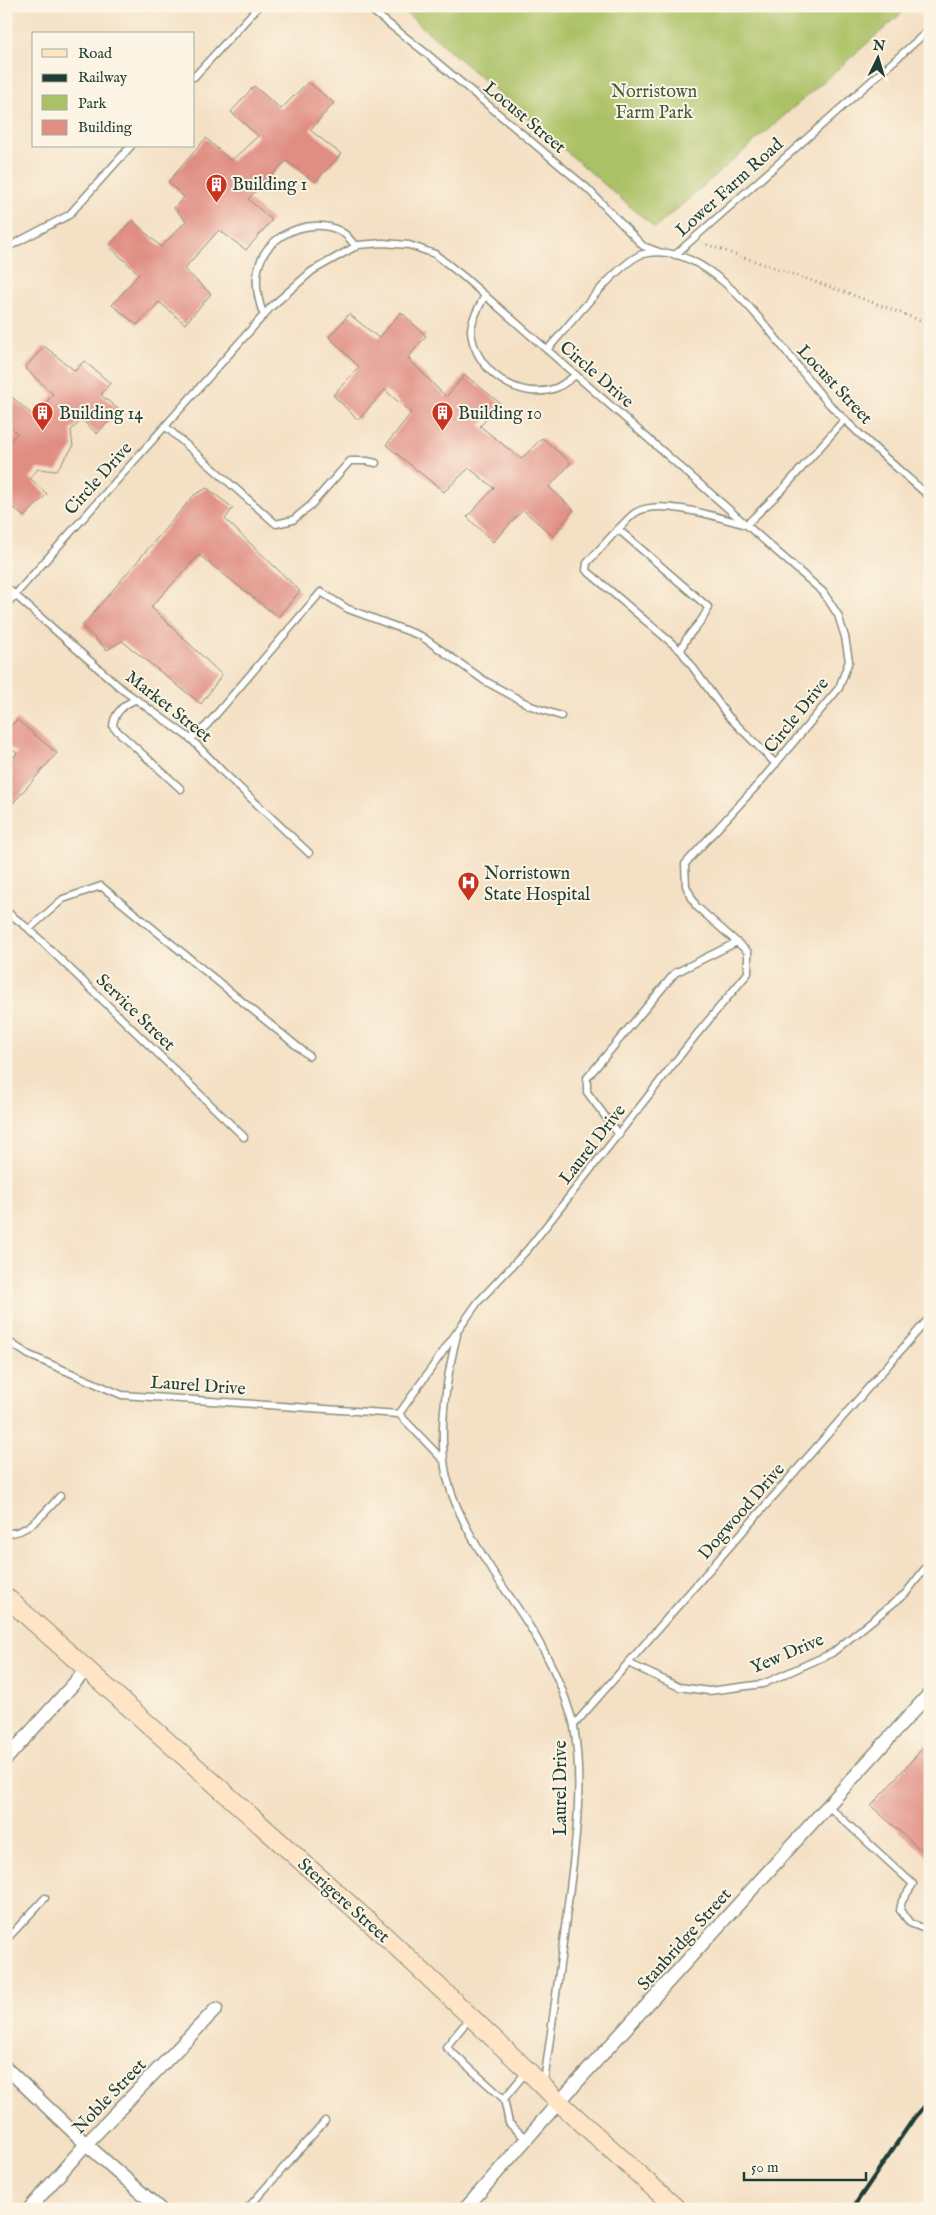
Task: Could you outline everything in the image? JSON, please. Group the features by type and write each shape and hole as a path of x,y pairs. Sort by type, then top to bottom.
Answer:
{"street":[{"name":"Sterigere Street","path":"6,1597 386,1937 528,2070 559,2102 677,2209"},
{"path":"6,1759 87,1669"},
{"name":"Stanbridge Street","path":"465,2209 559,2102 930,1693"},
{"name":"Noble Street","path":"29,2209 86,2144 216,2009"},
{"path":"8,2072 160,2209"}],"lane":[{"path":"195,76 258,6"},
{"name":"Locust Street","path":"366,6 426,53 588,189 643,246 661,253"},
{"name":"Lower Farm Road","path":"547,350 622,266 642,255 661,253 674,255 930,29"},
{"path":"6,248 69,214 129,148"},
{"path":"264,316 257,299 260,260 266,249 276,240 288,232 298,229 325,227 345,235 356,246"},
{"name":"Circle Drive","path":"6,604 264,316 312,270 356,246 383,243 409,245 435,254 485,295 823,592 838,615 845,637 848,661 840,688 776,764 685,864 686,886 696,906 748,952 748,973"},
{"name":"Locust Street","path":"674,255 695,262 716,274 743,300 803,374 845,419 930,497"},
{"path":"485,295 472,322 471,330 475,351 491,373 513,387 536,391 557,388 576,375"},
{"path":"776,764 728,716 682,651 586,570 587,564 636,512 658,506 746,525 782,489 845,419"},
{"path":"165,426 276,524 292,520 311,505 350,461 376,463"},
{"path":"618,529 708,608 707,613 684,641 682,651"},
{"name":"Market Street","path":"6,587 135,700 190,738 223,772 309,853"},
{"path":"190,738 208,725 321,592 348,609 421,636 485,682 531,706 561,716"},
{"path":"135,700 126,703 114,719 113,727 181,789"},
{"path":"29,929 63,899 101,886 309,1056"},
{"name":"Service Street","path":"6,911 29,929 244,1137"},
{"path":"619,1135 587,1092 587,1078 675,973 737,942"},
{"name":"Laurel Drive","path":"399,1414 478,1302 528,1249 697,1034 748,973"},
{"name":"Dogwood Drive","path":"574,1725 930,1317"},
{"name":"Laurel Drive","path":"458,1331 449,1368 444,1421 444,1461 453,1493 466,1523 491,1570 528,1622 554,1668 574,1725 578,1779 577,1821 544,2086"},
{"name":"Laurel Drive","path":"6,1340 29,1355 122,1395 399,1414 444,1461"},
{"path":"6,1533 25,1528 41,1517 60,1496"},
{"name":"Yew Drive","path":"628,1663 679,1687 709,1691 763,1684 832,1653 906,1593 930,1562"},
{"path":"828,1806 914,1884 902,1900 900,1910 910,1922 930,1931"},
{"path":"6,1940 46,1898"},
{"path":"471,2017 446,2047 504,2099 509,2123 526,2139"},
{"path":"504,2099 528,2070"},
{"path":"247,2209 325,2121"}],"path":[{"path":"692,240 842,291 930,324"}],"green space":[{"name":"Norristown Farm Park","path":"398,6 910,6 655,228"}],"building":[{"name":"Building 1","path":"308,82 334,103 310,130 341,154 315,182 286,161 248,199 272,220 246,250 219,230 184,269 211,294 185,324 159,302 137,325 112,305 139,274 109,246 132,220 161,247 186,221 174,208 184,197 168,182 206,138 231,161 258,136 231,112 254,86 281,109"},
{"name":"Building 10","path":"401,312 426,336 408,358 446,397 465,375 501,404 480,426 521,459 542,438 571,463 549,487 574,510 553,536 523,510 493,542 467,517 494,488 469,468 444,492 386,445 411,413 385,390 358,420 333,395 359,367 329,337 349,314 379,338"},
{"name":"Building 14","path":"44,346 75,371 84,361 110,383 101,395 119,410 97,434 82,420 71,430 73,447 56,471 38,469 30,478 47,494 24,517 6,501 6,446 17,433 6,423 6,392 35,417 53,394 25,368"},
{"path":"207,488 233,508 225,519 300,591 278,617 199,555 151,607 222,675 201,704 122,641 107,650 82,626 194,495"},
{"path":"17,720 57,753 6,811 6,765 17,753 6,745 6,730"},
{"path":"930,1740 930,1858 871,1806"}],"railway":[{"path":"852,2209 914,2118 930,2100"}],"place":[{"name":"Building 1","path":"216,203"},
{"name":"Building 14","path":"43,432"},
{"name":"Building 10","path":"442,432"},
{"name":"Norristown State Hospital","path":"468,902"}]}
